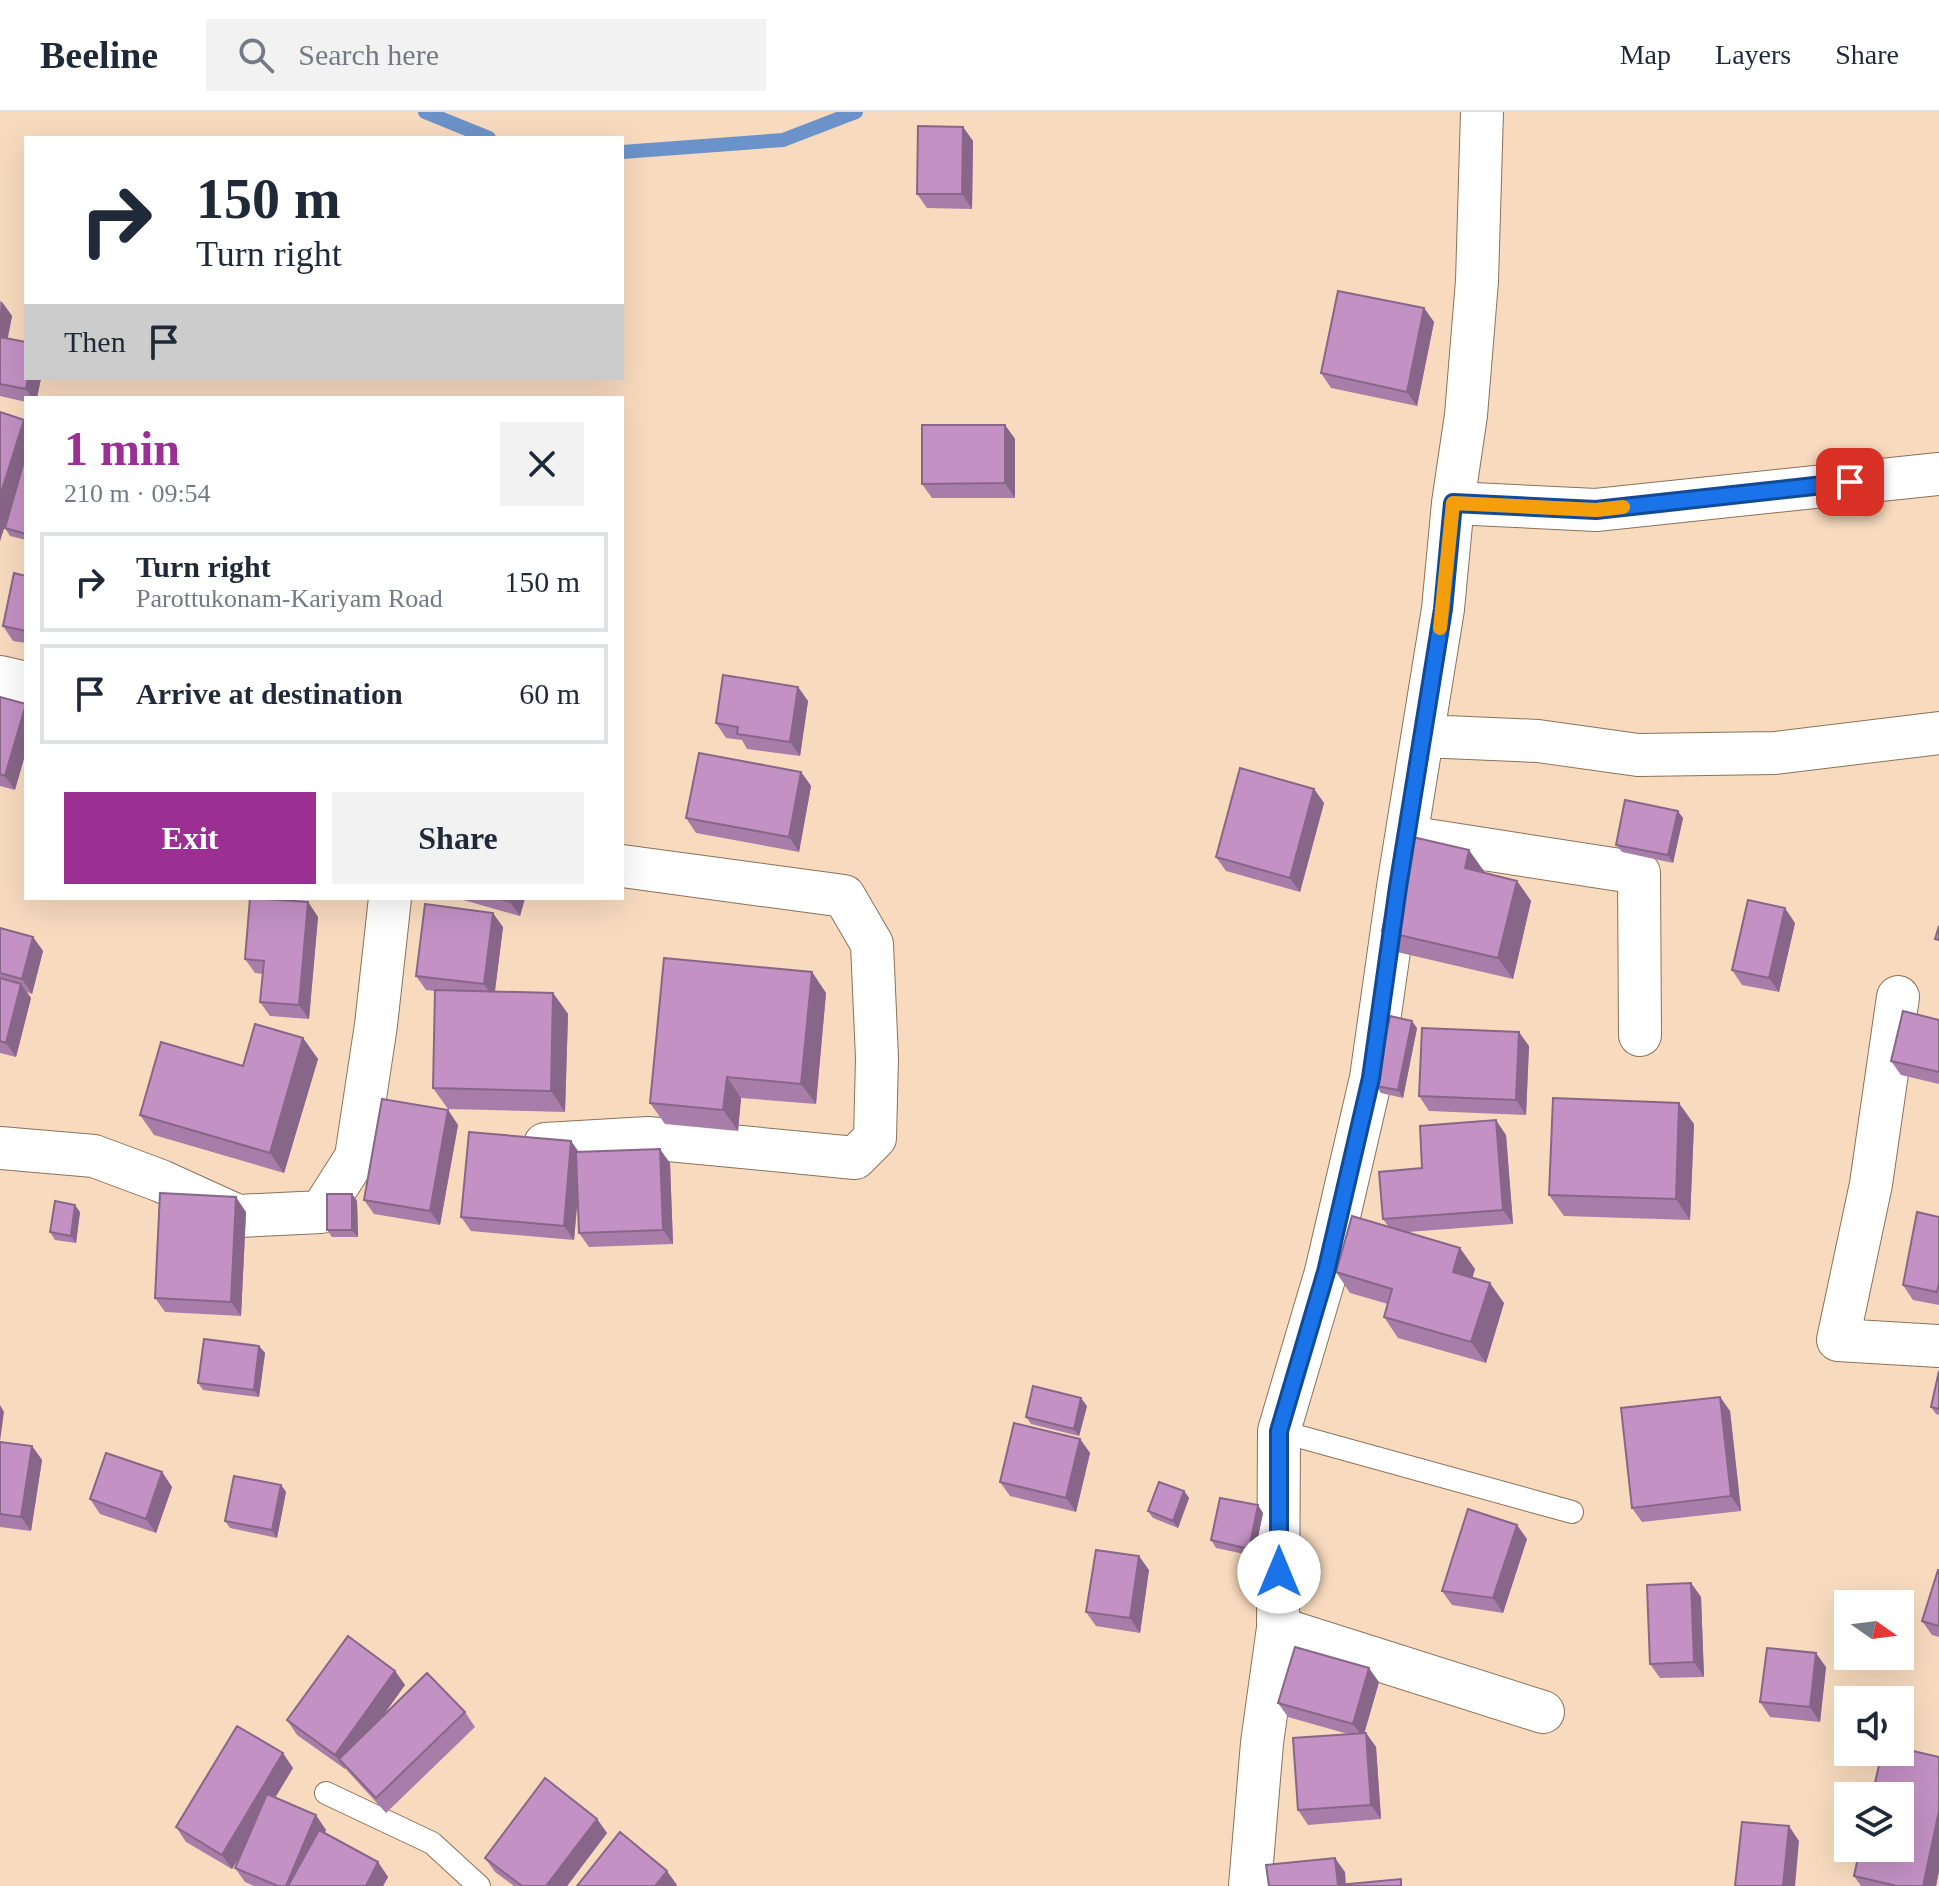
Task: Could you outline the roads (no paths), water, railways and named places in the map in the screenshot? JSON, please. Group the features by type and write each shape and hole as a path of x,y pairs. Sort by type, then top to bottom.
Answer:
{"street":[{"path":"1250,1886 1262,1743 1278,1628 1279,1431 1326,1272 1371,1078 1443,609 1453,503 1466,415 1477,281 1482,112"},
{"path":"1453,503 1596,510 1939,474"},
{"path":"0,677 24,683"},
{"path":"1423,736 1538,741 1638,755 1775,753 1939,733"},
{"path":"1407,837 1639,873 1640,1035"},
{"path":"545,1144 648,1138 855,1158 875,1138 877,1058 872,944 844,896 624,866"},
{"path":"0,1148 94,1156 161,1181 238,1216 321,1212 356,1157 376,1025 390,900"},
{"path":"1898,997 1871,1184 1838,1340 1939,1346"},
{"path":"1278,1628 1543,1712"}],"lane":[{"path":"1279,1431 1572,1512"},
{"path":"326,1793 432,1843 479,1886"}],"waterway":[{"path":"425,112 484,136"},
{"path":"624,152 783,140 856,112"}]}
